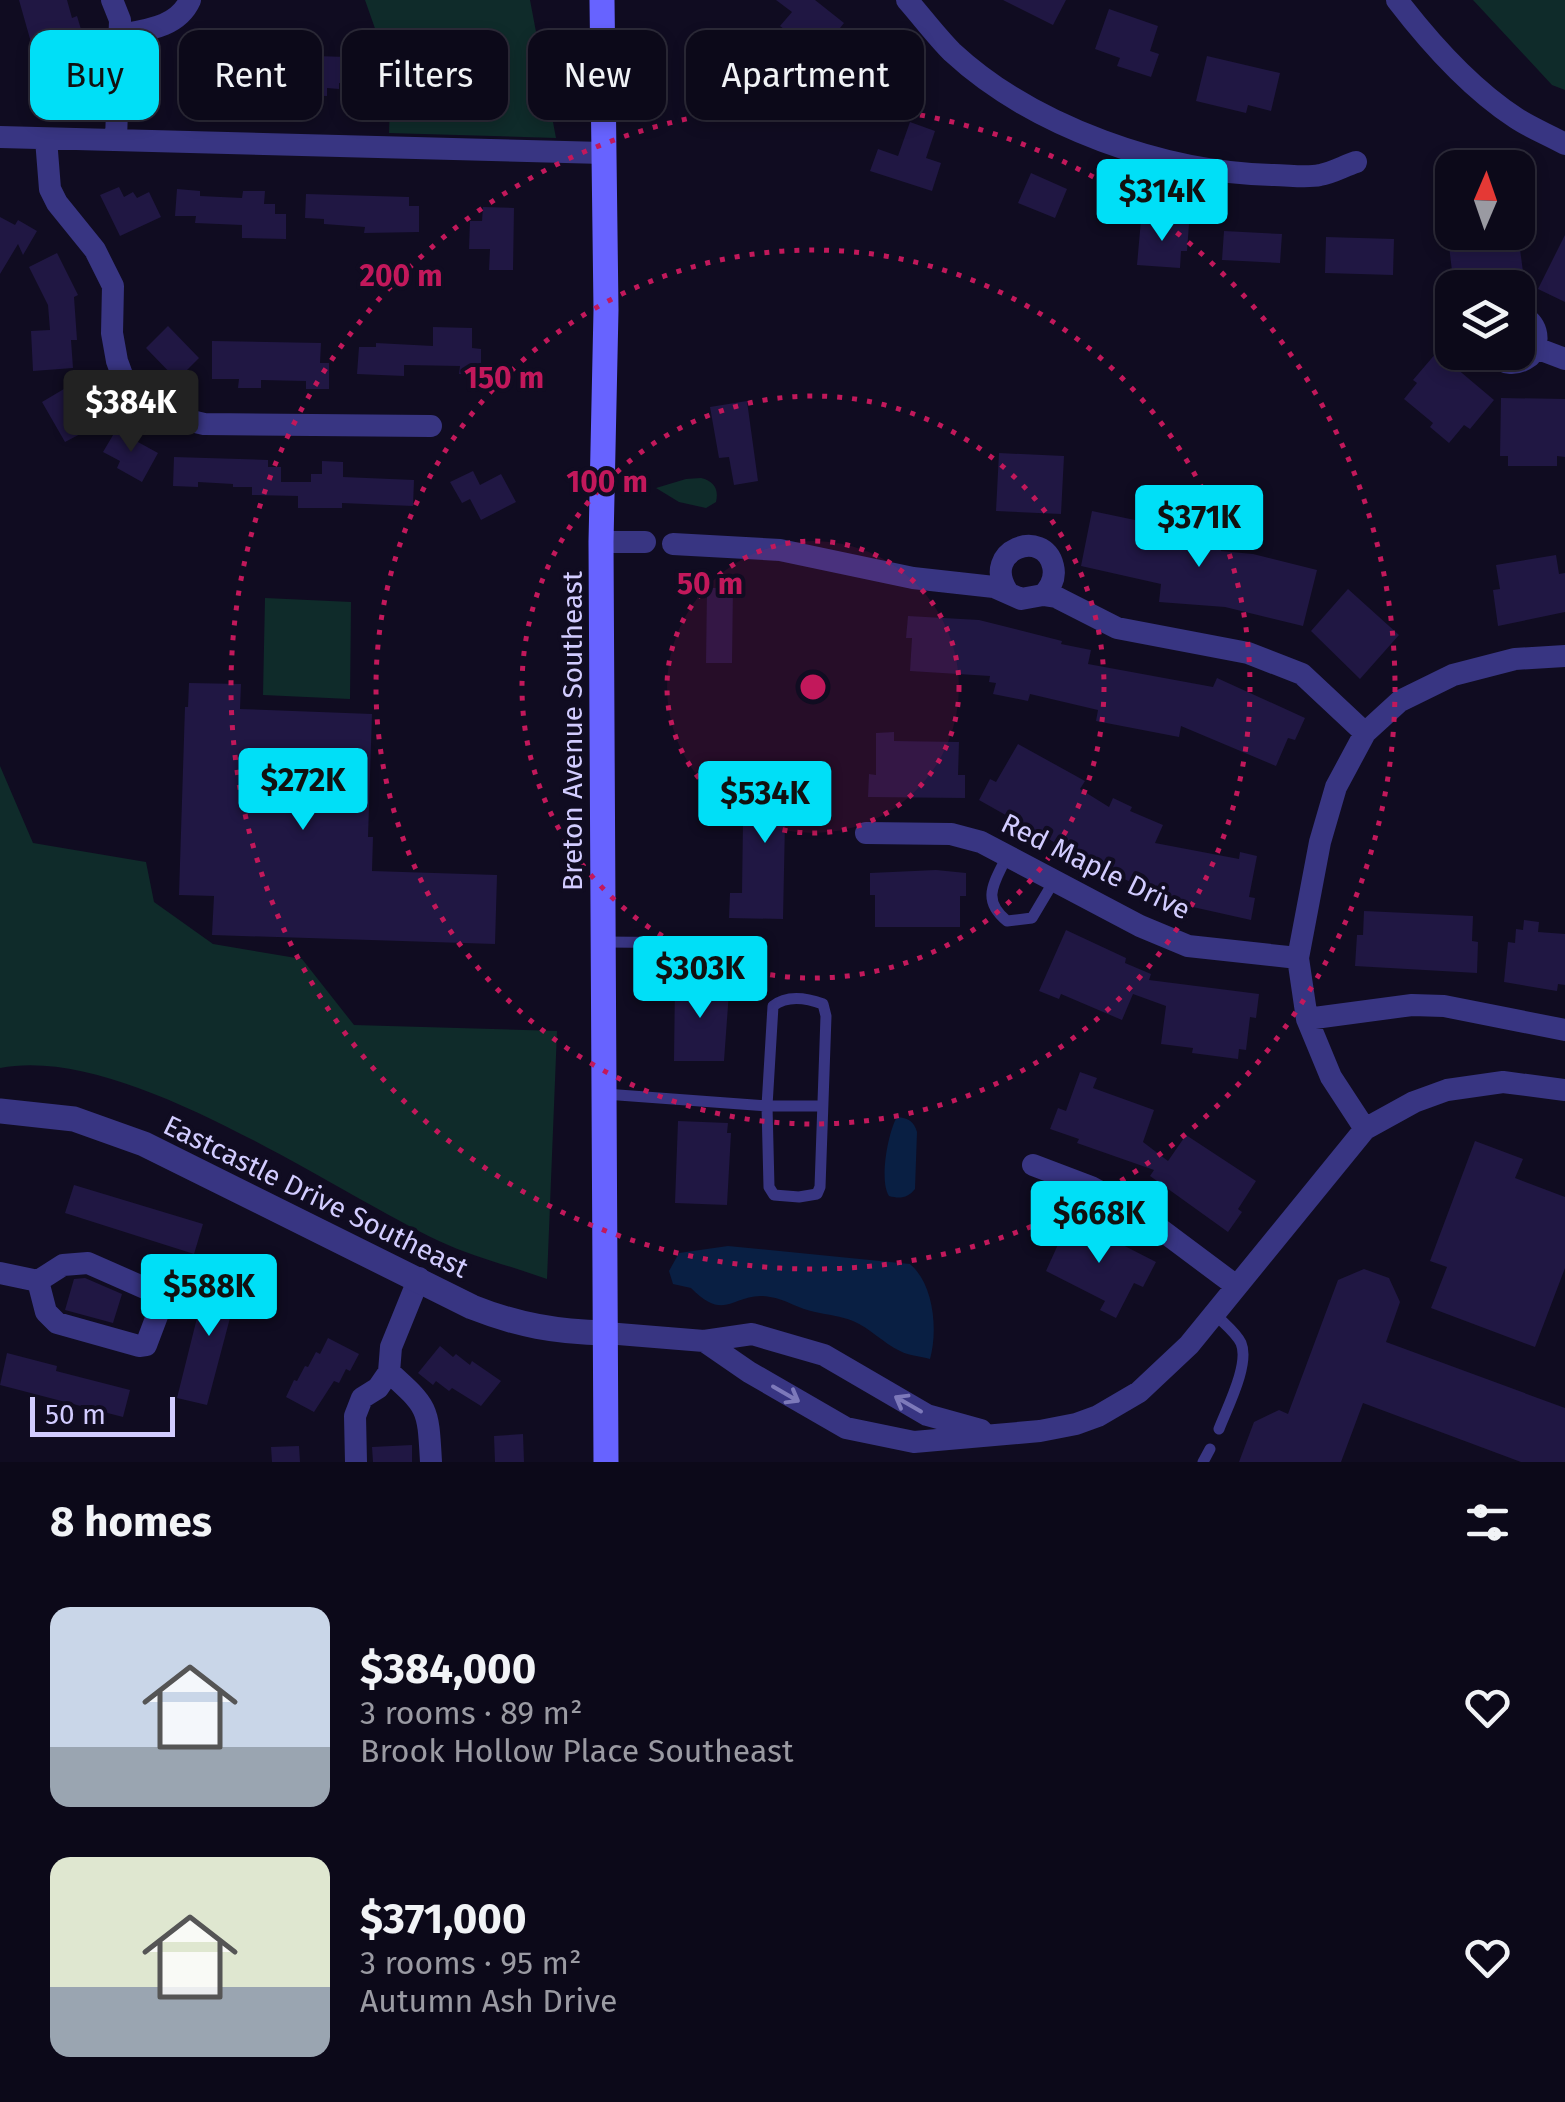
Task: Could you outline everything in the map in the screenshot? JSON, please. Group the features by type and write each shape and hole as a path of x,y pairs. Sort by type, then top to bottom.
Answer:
{"main road":[{"name":"Breton Avenue Southeast","path":"602,0 606,310 601,542 606,1462"}],"street":[{"path":"112,0 120,30"},
{"path":"139,30 170,22 185,12 190,0"},
{"path":"907,0 953,52 1000,86 1058,122 1124,149 1183,164 1248,174 1319,176 1356,162"},
{"path":"1397,0 1427,38 1514,117 1565,144"},
{"path":"116,140 117,120"},
{"path":"0,137 603,154"},
{"path":"46,139 50,188 57,203 95,250 114,286 112,333 129,394 166,415 204,424 432,426"},
{"path":"1535,328 1536,348 1565,358"},
{"path":"601,542 646,542"},
{"path":"673,544 780,550 913,578 996,583 1022,599 1042,595 1067,601 1117,628 1248,653 1302,674 1365,733"},
{"path":"996,583 1005,558 1011,551 1027,546 1044,551 1067,601"},
{"path":"1042,595 1049,589 1054,573"},
{"path":"1365,1130 1331,1077 1307,1019 1298,958 1320,842 1336,787 1365,733 1400,701 1453,675 1514,659 1565,656"},
{"name":"Red Maple Drive","path":"866,833 951,834 981,842 1140,926 1188,946 1298,958"},
{"path":"1307,1019 1428,1006 1471,1010 1565,1030"},
{"path":"704,1341 846,1428 914,1442 1040,1431 1098,1416 1139,1392 1189,1345 1365,1130 1414,1102 1448,1090 1502,1082 1565,1090"},
{"name":"Eastcastle Drive Southeast","path":"0,1110 74,1119 144,1144 509,1322 566,1332 606,1333"},
{"path":"1033,1165 1091,1186 1136,1212 1235,1286"},
{"path":"0,1273 38,1281 63,1265 88,1263 156,1293 160,1308 146,1345 56,1322 46,1312 38,1281"},
{"path":"356,1462 354,1416 362,1398 378,1388 389,1372 391,1347 418,1278"},
{"path":"606,1333 704,1341 752,1334 824,1355 926,1415 1000,1436"},
{"path":"389,1372 423,1404 429,1425 431,1462"}],"lane":[{"path":"1007,856 991,896 994,911 1007,921 1032,918 1054,881"},
{"path":"604,942 717,943"},
{"path":"792,998 824,1004 820,1187 816,1194 799,1198 774,1194 769,1187 766,1106 773,1006 792,998"},
{"path":"605,1094 766,1106 822,1106"},
{"path":"1214,1314 1242,1344 1243,1355 1219,1428"},
{"path":"1203,1462 1210,1449"}],"green space":[{"path":"365,0 530,0 536,30 528,30 528,120 553,120 556,138 389,133 389,120 508,120 508,30 376,30"},
{"path":"1473,0 1565,0 1565,90 1552,85"},
{"path":"701,478 712,483 717,493 716,502 706,508 679,502 656,488 686,479"},
{"path":"265,598 351,602 350,699 263,695"},
{"path":"0,766 33,843 146,862 154,902 213,944 302,959 354,1025 557,1031 547,1279 439,1241 284,1156 164,1098 105,1077 50,1066 0,1068"}],"water":[{"path":"897,1117 910,1121 917,1132 915,1189 900,1197 889,1196 885,1179 888,1145"},
{"path":"728,1246 910,1264 924,1283 932,1308 934,1335 930,1359 900,1351 844,1318 770,1297 713,1304 691,1288 673,1284 669,1271 679,1253"}],"building":[{"path":"19,0 67,0 72,18 77,16 81,30 30,30 30,39"},
{"path":"776,0 815,0 844,23 838,30 785,30 780,26 792,12"},
{"path":"1003,0 1066,0 1053,25"},
{"path":"1109,9 1158,26 1150,51 1159,54 1151,77 1117,66 1120,58 1095,49"},
{"path":"322,56 342,57 342,83 339,89 327,88 327,96 322,96"},
{"path":"1207,56 1280,73 1271,111 1248,105 1246,113 1196,101"},
{"path":"910,122 935,131 926,158 941,163 932,191 870,171 878,149 898,156"},
{"path":"1031,173 1067,189 1055,218 1018,203"},
{"path":"119,187 124,197 133,192 137,198 149,192 161,217 120,236 100,195"},
{"path":"177,189 200,191 200,196 242,198 243,191 265,191 264,204 275,204 275,214 286,214 286,239 242,238 242,225 195,223 196,216 175,216"},
{"path":"306,194 409,197 409,206 419,206 419,232 364,233 365,227 324,224 324,219 305,218"},
{"path":"483,207 514,208 513,270 489,270 490,249 469,249 470,221 482,221"},
{"path":"0,217 15,225 18,220 37,231 23,255 18,244 0,274"},
{"path":"1141,220 1189,224 1187,251 1181,251 1180,268 1137,265"},
{"path":"1224,231 1282,234 1280,263 1222,260"},
{"path":"1565,235 1565,302 1538,289"},
{"path":"1326,237 1394,239 1393,275 1325,273"},
{"path":"1450,250 1520,250 1523,270 1452,270"},
{"path":"57,253 78,295 74,297 77,340 71,340 73,368 33,371 31,331 50,330 48,305 29,267"},
{"path":"168,326 199,358 177,380 146,348"},
{"path":"433,327 472,328 472,348 481,349 481,375 459,374 460,366 404,365 404,376 357,374 359,347 376,347 376,343 433,346"},
{"path":"212,341 321,343 320,363 329,363 329,389 306,389 306,381 261,380 261,388 238,388 239,379 212,379"},
{"path":"1435,354 1435,370 1458,370 1494,400 1470,429 1464,425 1449,443 1430,427 1433,423 1404,399 1417,383 1413,380"},
{"path":"74,383 87,405 95,400 107,420 65,442 42,402"},
{"path":"1501,398 1565,399 1565,457 1557,456 1557,466 1508,466 1508,456 1500,456"},
{"path":"747,401 758,481 734,485 729,457 719,458 710,407"},
{"path":"116,430 158,453 142,482 117,468 120,461 103,452"},
{"path":"999,453 1064,456 1061,514 996,511"},
{"path":"174,457 268,460 268,467 281,467 281,482 311,482 311,474 322,474 322,461 343,462 343,477 414,480 413,506 342,503 342,508 298,508 298,496 252,495 252,487 198,482 198,487 173,486"},
{"path":"473,471 480,485 501,474 516,502 481,520 470,499 462,503 450,482"},
{"path":"1092,511 1154,524 1152,534 1222,542 1221,551 1253,554 1317,570 1303,626 1225,607 1159,602 1161,584 1081,566"},
{"path":"1556,555 1559,574 1565,573 1565,612 1498,626 1493,590 1500,589 1496,565"},
{"path":"707,588 733,588 732,663 706,663"},
{"path":"1348,589 1399,635 1360,679 1311,631"},
{"path":"908,616 979,620 1062,641 1061,644 1091,650 1088,664 1213,687 1217,678 1305,718 1295,740 1288,738 1276,766 1181,726 1179,737 1096,721 1098,710 1030,694 1028,701 993,694 996,683 989,682 990,676 910,671 912,638 906,638"},
{"path":"189,683 241,684 240,709 372,714 368,837 373,837 372,871 497,875 495,944 212,935 214,896 179,895"},
{"path":"894,732 894,741 959,742 958,775 965,775 965,798 868,797 869,774 876,775 876,733"},
{"path":"1018,744 1085,781 1080,789 1109,807 1113,798 1132,807 1130,811 1163,825 1155,843 1239,859 1240,852 1257,856 1249,897 1255,898 1251,920 1157,899 1158,894 1115,875 1116,872 1077,855 979,800 990,779 996,782"},
{"path":"762,780 803,781 802,822 785,822 783,919 729,918 730,893 742,893 743,821 735,821 735,787 761,787"},
{"path":"870,873 966,873 966,896 960,896 960,927 875,927"},
{"path":"1364,911 1473,916 1472,941 1478,942 1477,973 1355,966 1357,935 1363,935"},
{"path":"1524,920 1539,922 1538,932 1565,934 1565,985 1558,984 1557,991 1504,982 1508,942 1515,943 1516,929 1523,930"},
{"path":"1066,930 1126,958 1125,963 1151,974 1149,980 1259,994 1256,1018 1250,1017 1246,1050 1239,1049 1238,1059 1161,1044 1166,1006 1133,994 1122,1020 1061,994 1059,999 1039,991"},
{"path":"675,982 724,982 724,992 729,992 724,1061 674,1061"},
{"path":"1080,1072 1097,1078 1093,1088 1154,1110 1143,1142 1168,1161 1186,1135 1256,1181 1228,1232 1150,1176 1154,1170 1077,1143 1079,1139 1050,1129 1058,1108 1066,1111"},
{"path":"678,1121 728,1123 727,1133 731,1133 727,1205 675,1203"},
{"path":"1475,1141 1523,1159 1515,1178 1565,1197 1565,1268 1535,1347 1431,1308 1447,1267 1430,1261"},
{"path":"74,1185 203,1224 194,1254 65,1213"},
{"path":"1070,1218 1156,1262 1143,1287 1134,1283 1116,1318 1100,1310 1105,1301 1046,1271"},
{"path":"1364,1269 1389,1278 1400,1302 1386,1342 1565,1408 1565,1462 1521,1462 1363,1403 1341,1462 1239,1462 1254,1422 1279,1410 1288,1414 1338,1280"},
{"path":"214,1274 244,1282 239,1300 235,1299 207,1405 177,1398 204,1290 209,1291"},
{"path":"85,1278 122,1294 113,1323 65,1310 74,1279"},
{"path":"328,1338 359,1354 350,1371 346,1369 339,1383 334,1381 314,1412 286,1397 294,1380 316,1352 320,1354"},
{"path":"440,1346 453,1357 456,1354 470,1365 472,1361 501,1381 481,1406 436,1381 433,1385 418,1373"},
{"path":"7,1353 57,1366 56,1371 130,1390 123,1417 0,1385"},
{"path":"523,1434 524,1462 495,1462 494,1436"},
{"path":"412,1445 412,1462 373,1462 372,1447"},
{"path":"299,1446 300,1462 272,1462 271,1447"}]}
